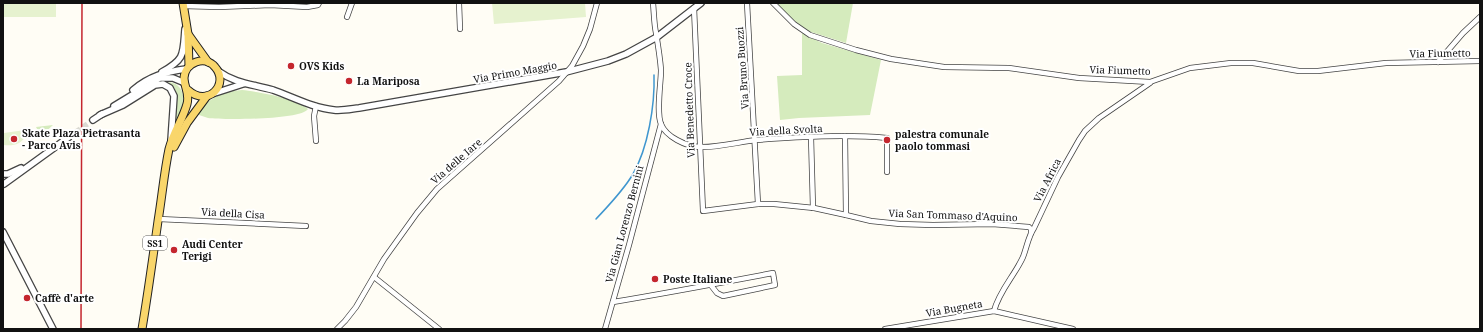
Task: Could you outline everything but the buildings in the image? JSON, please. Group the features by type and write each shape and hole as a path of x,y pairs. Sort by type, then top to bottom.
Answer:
{"main road":[{"path":"183,4 188,34 188,68"},
{"path":"188,34 208,62"},
{"path":"168,158 171,144 188,100 184,76 188,68 195,62 202,61 214,65 218,71 220,79 218,87 209,95 200,97 193,94 186,86"},
{"name":"SS1","path":"142,329 168,158 187,123 209,95"}],"street":[{"path":"183,4 219,7 270,5 308,7 318,5 319,3"},
{"path":"347,17 352,3"},
{"path":"459,3 460,29"},
{"name":"Via delle Iare","path":"337,329 356,307 384,259 417,213 437,189 559,82 572,66 590,29 597,3"},
{"name":"Via Gian Lorenzo Bernini","path":"605,329 661,124 659,114 661,70 653,3"},
{"name":"Via Primo Maggio","path":"218,71 226,77 243,84 272,90 316,106 335,110 359,108 566,72 608,61 626,54 657,37 701,3"},
{"name":"Via Bruno Buozzi","path":"747,3 756,140 758,204"},
{"name":"Via Fiumetto","path":"773,3 794,24 810,35 856,50 891,59 944,68 1009,68 1079,78 1150,82 1190,68 1231,63 1253,63 1299,71 1318,71 1386,63 1480,61"},
{"name":"Via Benedetto Croce","path":"694,8 703,211"},
{"path":"1438,62 1463,33 1480,17"},
{"path":"123,100 134,89 180,60 184,50 186,19"},
{"path":"155,76 188,68"},
{"path":"100,116 123,100 160,78 173,78 186,86"},
{"name":"Via Africa","path":"994,311 996,302 1023,256 1031,233 1058,177 1079,140 1099,118 1150,82"},
{"path":"93,120 123,105 155,86 162,84 167,85 174,96 171,144"},
{"name":"Via Primo Maggio","path":"209,95 243,84"},
{"path":"316,106 314,116 316,141"},
{"name":"Via della Svolta","path":"661,124 667,132 676,139 689,146 700,147 756,140 811,137 867,136 887,138 886,172"},
{"path":"845,136 846,214"},
{"path":"3,184 69,137"},
{"path":"811,137 813,208"},
{"path":"3,174 8,174 29,165"},
{"name":"Via San Tommaso d'Aquino","path":"703,211 758,204 774,204 813,208 846,214 871,221 900,224 992,224 1026,226 1031,229 1031,233"},
{"name":"Via della Cisa","path":"159,219 306,226"},
{"path":"3,232 53,329"},
{"path":"613,302 710,284 773,273 775,285 723,296 717,294 710,284"},
{"path":"374,277 439,329"},
{"name":"Via Bugneta","path":"885,329 994,311 1073,329"}],"green space":[{"path":"3,3 56,3 56,17 3,17"},
{"path":"492,3 585,3 586,17 494,24"},
{"path":"777,3 853,3 846,43 808,31 791,18"},
{"path":"802,33 822,43 881,60 870,115 780,120 777,76 802,75"},
{"path":"168,82 174,83 182,91 184,103 177,119 174,117 177,94 174,87"},
{"path":"242,90 287,99 303,105 308,109 303,113 292,115 244,119 216,119 196,114 216,96"},
{"path":"53,125 41,136 36,127"},
{"name":"Skate Plaza Pietrasanta - Parco Avis","path":"32,129 33,134 27,135 19,143 14,145 3,145 4,133"}],"waterway":[{"path":"596,219 625,186 633,174 643,152 652,113 654,75"}],"tunnel":[{"path":"69,137 93,120"}],"railway":[{"path":"81,329 82,3"}],"place":[{"name":"OVS Kids","path":"291,66"},
{"name":"La Mariposa","path":"349,81"},
{"name":"Skate Plaza Pietrasanta - Parco Avis","path":"14,139"},
{"name":"palestra comunale paolo tommasi","path":"887,140"},
{"name":"Audi Center Terigi","path":"174,250"},
{"name":"Poste Italiane","path":"655,279"},
{"name":"Caffè d'arte","path":"27,298"}]}
